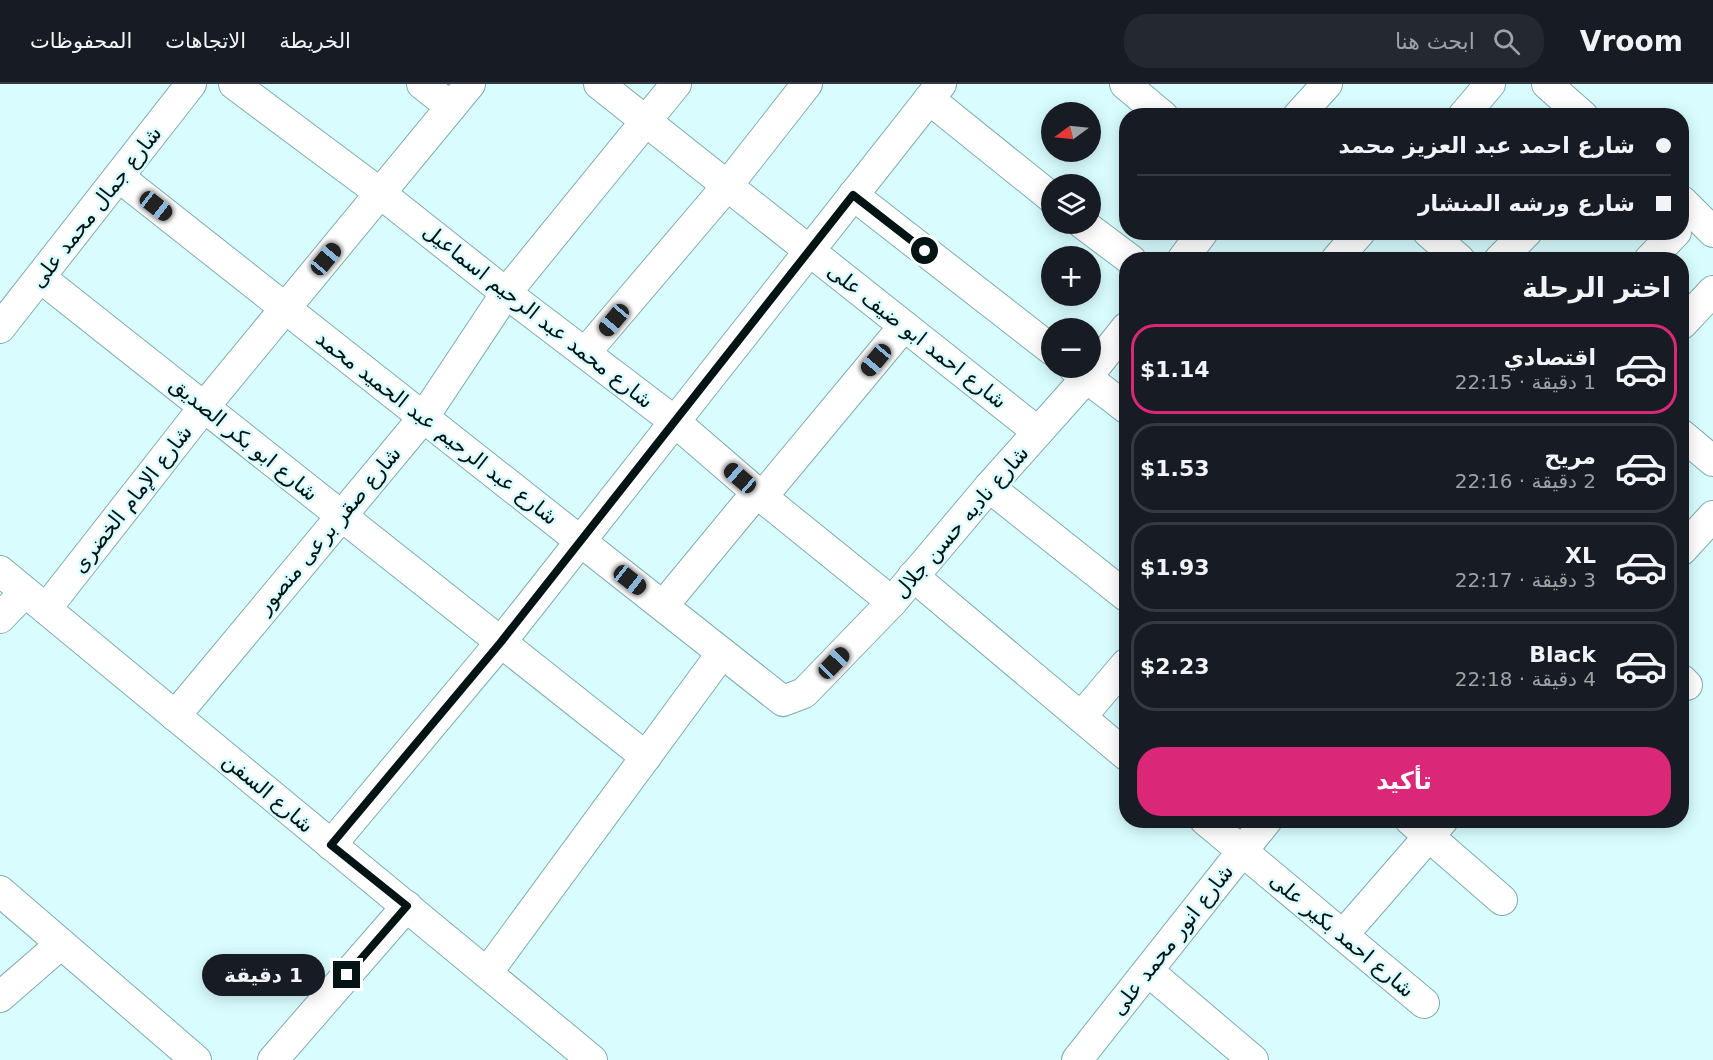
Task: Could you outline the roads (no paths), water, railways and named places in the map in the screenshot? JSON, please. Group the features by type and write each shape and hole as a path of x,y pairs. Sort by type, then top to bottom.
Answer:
{"street":[{"name":"شارع جمال محمد على","path":"0,328 191,84"},
{"name":"شارع محمد عبد الرحيم اسماعيل","path":"234,84 380,193 674,422 892,602"},
{"path":"422,84 451,107"},
{"name":"شارع الإمام الخضرى","path":"0,618 35,600 204,407 470,84"},
{"name":"شارع احمد ابو ضيف على","path":"599,84 1038,432"},
{"name":"شارع صقر برعى منصور","path":"175,716 423,418 506,293 675,84"},
{"path":"585,353 727,186 807,84"},
{"path":"1125,84 1154,108"},
{"path":"1470,108 1491,84"},
{"path":"1547,84 1574,108"},
{"path":"331,845 501,642 935,92 1041,188"},
{"name":"شارع عبد الرحيم عبد الحميد محمد","path":"119,177 783,701"},
{"path":"853,195 1041,341"},
{"path":"1096,234 1120,252"},
{"path":"1343,252 1353,240"},
{"path":"1437,240 1451,252"},
{"path":"1507,252 1519,240"},
{"path":"1657,252 1670,240"},
{"name":"شارع ابو بكر الصديق","path":"41,278 646,757"},
{"path":"1689,317 1713,291"},
{"path":"663,606 904,326"},
{"name":"شارع ناديه حسن جلال","path":"1101,352 1119,335"},
{"name":"شارع ناديه حسن جلال","path":"783,701 804,693 892,602 1038,432 1076,378"},
{"path":"1088,378 1119,403"},
{"path":"1689,441 1713,461"},
{"path":"989,487 1119,590"},
{"path":"1689,542 1713,516"},
{"name":"شارع السفن","path":"0,572 592,1060"},
{"path":"913,576 1119,749"},
{"path":"488,973 722,653"},
{"path":"1081,717 1119,672"},
{"name":"شارع احمد بكير على","path":"1214,828 1424,1003"},
{"name":"شارع انور محمد على","path":"1077,1060 1261,828"},
{"path":"1343,935 1425,828"},
{"path":"1429,828 1502,900"},
{"path":"0,891 196,1060"},
{"path":"273,1060 407,906"},
{"path":"0,997 61,944"},
{"path":"1148,971 1253,1060"}]}
